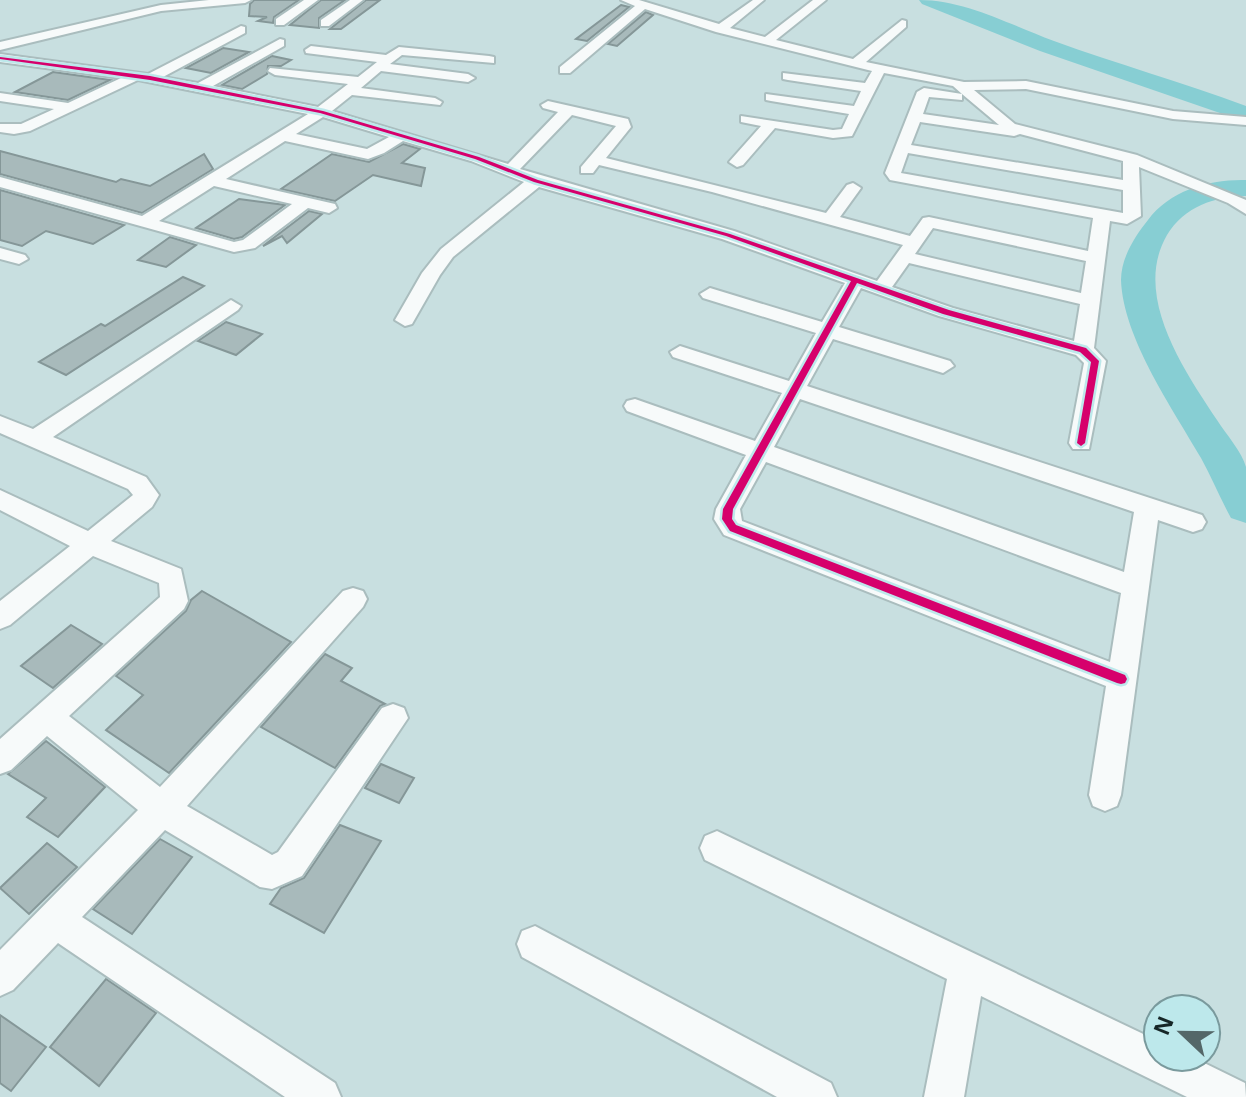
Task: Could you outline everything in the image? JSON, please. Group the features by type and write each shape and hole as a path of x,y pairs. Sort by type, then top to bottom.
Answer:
{"street":[{"path":"0,46 144,12 199,2 245,0"},
{"path":"280,22 312,0"},
{"path":"325,23 357,0"},
{"path":"627,0 720,29 856,64 963,86 1026,85 1173,115 1246,121"},
{"path":"767,41 820,0"},
{"path":"720,29 759,1"},
{"path":"565,70 643,5"},
{"path":"856,64 902,24"},
{"path":"0,128 18,130 144,77 241,30"},
{"path":"202,87 280,43"},
{"path":"311,50 468,78"},
{"path":"145,222 321,112 399,51 489,60"},
{"path":"0,58 144,77 321,112 511,170 569,191 728,235 946,312 1083,350 1095,361 1081,443"},
{"path":"746,119 847,133 858,111 881,86 880,68"},
{"path":"275,71 435,102"},
{"path":"788,76 974,100"},
{"path":"963,86 974,100 1002,123 1022,132 1131,158 1240,204"},
{"path":"924,92 893,173 900,179 1122,219 1130,218 1131,158"},
{"path":"0,97 69,107"},
{"path":"771,97 858,111"},
{"path":"548,105 623,122 624,127 569,191"},
{"path":"511,170 569,109"},
{"path":"915,117 1000,132 1022,132"},
{"path":"737,162 771,123"},
{"path":"282,136 368,154 401,135"},
{"path":"903,148 1131,186"},
{"path":"596,160 716,188 829,220 908,249 1090,301"},
{"path":"211,180 329,208"},
{"path":"405,320 431,273 447,253 536,181"},
{"path":"0,182 239,247 249,244 306,202"},
{"path":"829,220 853,188"},
{"path":"1083,350 1102,214"},
{"path":"880,290 924,225 933,222 1097,258"},
{"path":"0,253 19,259"},
{"path":"855,281 759,451 728,509 727,519 742,534 1121,679"},
{"path":"710,294 943,366"},
{"path":"34,439 231,306"},
{"path":"680,352 1193,522"},
{"path":"635,406 1135,587"},
{"path":"0,424 137,483 146,490 147,495 0,617"},
{"path":"0,499 90,544 172,577 174,601 0,759"},
{"path":"1105,795 1147,507"},
{"path":"0,977 162,809 353,599"},
{"path":"47,717 162,809 260,870 272,872 290,864 393,718"},
{"path":"717,848 1231,1097"},
{"path":"56,921 321,1097"},
{"path":"535,944 817,1097"},
{"path":"944,1097 967,970"}],"building":[{"path":"254,0 299,0 274,17 273,23 258,21 267,17 249,16 250,4"},
{"path":"321,0 345,0 319,18 319,28 290,25"},
{"path":"366,0 380,0 341,29 330,29"},
{"path":"621,5 629,7 587,41 576,39"},
{"path":"646,12 653,15 617,46 608,44"},
{"path":"223,48 249,52 211,73 186,68"},
{"path":"272,56 291,60 281,66 268,66 267,74 242,89 222,85"},
{"path":"53,72 110,80 68,100 15,92"},
{"path":"403,144 420,149 402,163 425,168 421,186 373,175 335,201 281,189 332,154 369,162"},
{"path":"0,151 116,182 121,179 150,186 204,154 213,169 142,213 0,174"},
{"path":"0,190 124,225 93,244 46,231 22,246 0,240"},
{"path":"239,199 285,205 242,237 234,239 196,228"},
{"path":"309,211 322,214 287,243 282,236 263,246"},
{"path":"170,237 196,245 166,267 138,260"},
{"path":"183,277 204,286 66,375 39,362 101,324 105,326"},
{"path":"226,322 262,334 236,355 198,341"},
{"path":"202,591 291,642 169,773 106,730 143,695 116,676 186,611 191,600"},
{"path":"71,625 102,644 53,688 21,666"},
{"path":"325,654 352,668 341,681 385,704 380,706 335,768 261,727"},
{"path":"46,741 105,787 58,837 27,817 46,798 8,774"},
{"path":"381,764 414,778 399,803 365,788"},
{"path":"340,825 381,841 324,933 270,904 281,888 304,878"},
{"path":"160,839 192,857 132,934 93,909"},
{"path":"47,843 77,867 29,914 0,888"},
{"path":"106,979 156,1013 99,1086 50,1047"},
{"path":"0,1015 46,1047 11,1091 0,1083"}],"waterway":[{"path":"929,0 1048,46 1171,86 1246,115"},
{"path":"1246,188 1222,189 1198,195 1168,214 1144,249 1137,278 1152,335 1163,361 1246,507"}],"cycle path":[{"path":"0,58 150,78 321,112 477,158 536,181 728,235 946,312 1083,350 1095,361 1081,443"},
{"path":"855,281 728,509 727,519 733,528 1121,679"}]}
